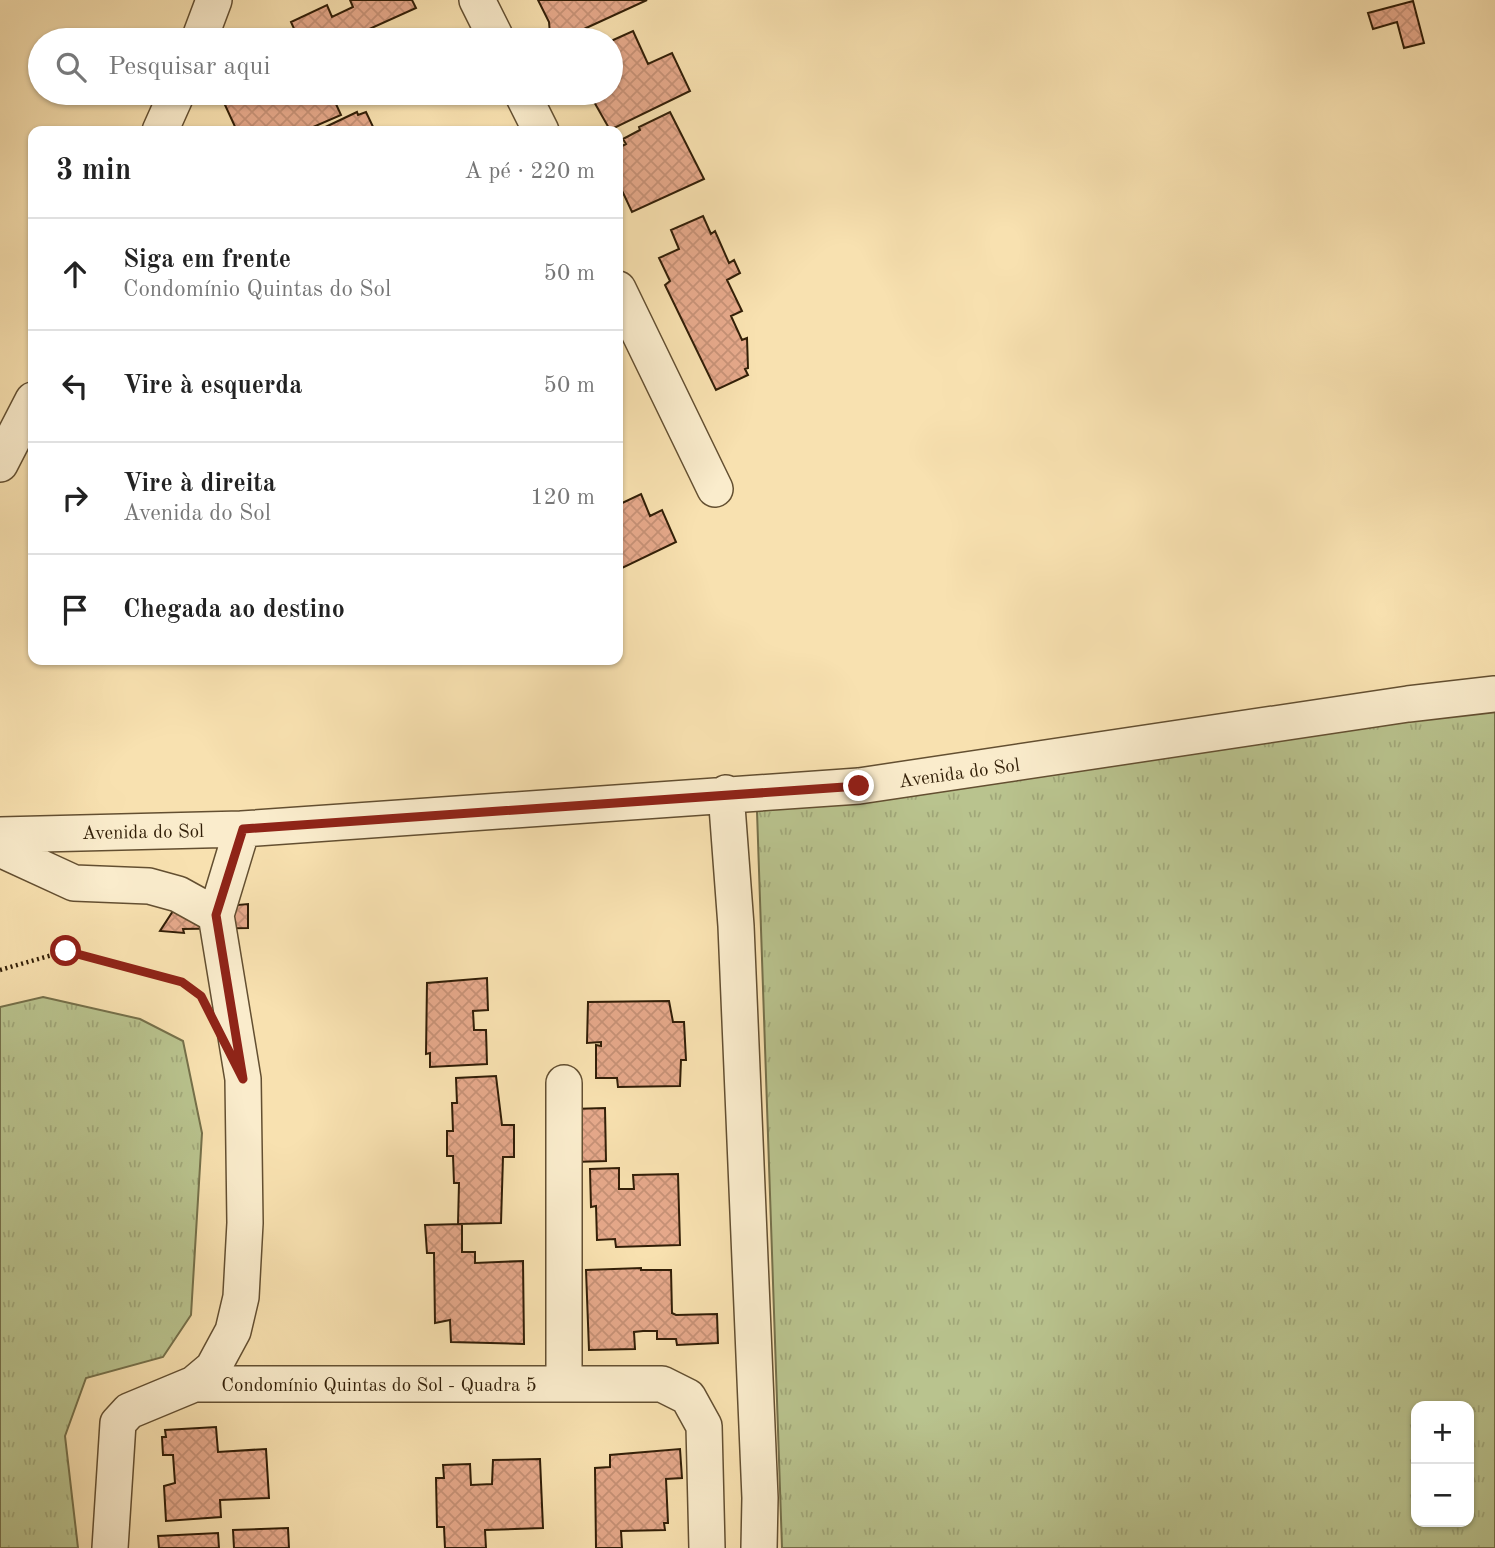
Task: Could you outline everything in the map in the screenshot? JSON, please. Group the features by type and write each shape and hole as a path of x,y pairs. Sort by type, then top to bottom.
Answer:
{"street":[{"path":"204,28 214,0"},
{"path":"477,0 491,28"},
{"path":"528,105 538,126"},
{"path":"623,299 715,489"},
{"path":"0,464 28,410"},
{"name":"Avenida do Sol","path":"0,835 243,829 726,793 859,786 1408,704 1495,694"},
{"path":"726,793 736,926 760,1498 759,1548"},
{"name":"Condomínio Quintas do Sol - Quadra 5","path":"110,1548 118,1423 129,1411 194,1384 213,1368 225,1350 241,1297 243,1079 216,915 243,829"},
{"path":"0,849 74,883 149,886 178,894 216,915"},
{"name":"Condomínio Quintas do Sol - Quadra 5","path":"564,1083 564,1383"},
{"name":"Condomínio Quintas do Sol - Quadra 5","path":"194,1384 662,1384 688,1397 704,1426 707,1548"}],"path":[{"path":"0,970 66,951 182,982 201,996"}],"green space":[{"path":"1495,708 1495,1548 782,1548 756,782"},
{"path":"43,997 140,1019 183,1041 202,1133 191,1315 163,1357 86,1378 65,1436 78,1548 0,1548 0,1007"}],"building":[{"path":"350,0 412,0 416,8 372,28 294,28 291,22 327,5 332,17 353,7"},
{"path":"538,0 647,0 586,28 550,28"},
{"path":"1413,1 1424,43 1404,48 1397,22 1373,29 1368,13"},
{"path":"633,31 648,64 672,53 690,91 618,126 608,126 596,105 623,105 623,36"},
{"path":"225,105 336,105 341,115 316,126 235,126"},
{"path":"357,112 358,115 366,112 373,126 328,126"},
{"path":"670,112 704,179 632,212 623,193 623,146 626,144 623,139 640,130 639,127"},
{"path":"703,216 711,234 715,231 729,263 734,260 740,273 727,280 742,311 731,316 742,340 747,338 748,368 745,369 748,375 716,390 665,285 670,281 659,258 679,249 671,230"},
{"path":"641,494 650,516 662,510 676,542 623,568 623,503"},
{"path":"248,904 248,928 183,929 184,933 160,931 173,911"},
{"path":"487,978 488,1010 473,1011 474,1030 486,1030 487,1064 430,1067 430,1053 426,1054 427,983"},
{"path":"669,1001 673,1022 684,1022 686,1060 681,1060 680,1086 618,1087 617,1078 596,1078 596,1045 601,1046 601,1042 587,1043 588,1002"},
{"path":"496,1076 502,1125 514,1125 514,1157 503,1157 501,1223 458,1224 459,1183 454,1183 453,1156 447,1156 447,1131 453,1131 452,1103 457,1103 456,1078"},
{"path":"605,1108 606,1161 574,1162 572,1109"},
{"path":"619,1168 619,1189 634,1189 633,1175 678,1174 680,1245 616,1247 615,1239 597,1240 596,1206 591,1207 590,1169"},
{"path":"462,1224 462,1252 475,1252 475,1263 523,1261 524,1344 451,1342 450,1320 435,1323 434,1253 427,1253 425,1225"},
{"path":"586,1270 671,1270 672,1313 717,1314 718,1343 677,1345 676,1339 657,1339 657,1331 643,1331 634,1332 635,1349 589,1350"},
{"path":"216,1427 218,1452 266,1449 269,1498 220,1500 221,1517 166,1521 164,1486 175,1483 173,1455 163,1455 162,1437 166,1437 165,1430"},
{"path":"680,1449 682,1478 666,1479 668,1523 664,1523 665,1530 621,1531 622,1548 596,1548 595,1468 610,1467 610,1455"},
{"path":"540,1459 543,1528 485,1530 486,1548 445,1548 444,1527 437,1527 436,1478 444,1478 443,1465 470,1464 471,1485 492,1484 493,1460"},
{"path":"288,1528 289,1548 234,1548 233,1530"},
{"path":"218,1533 219,1548 159,1548 158,1536"}],"route":[{"path":"66,951 182,982 201,996 243,1079 216,915 243,829 726,793 859,786"}]}
